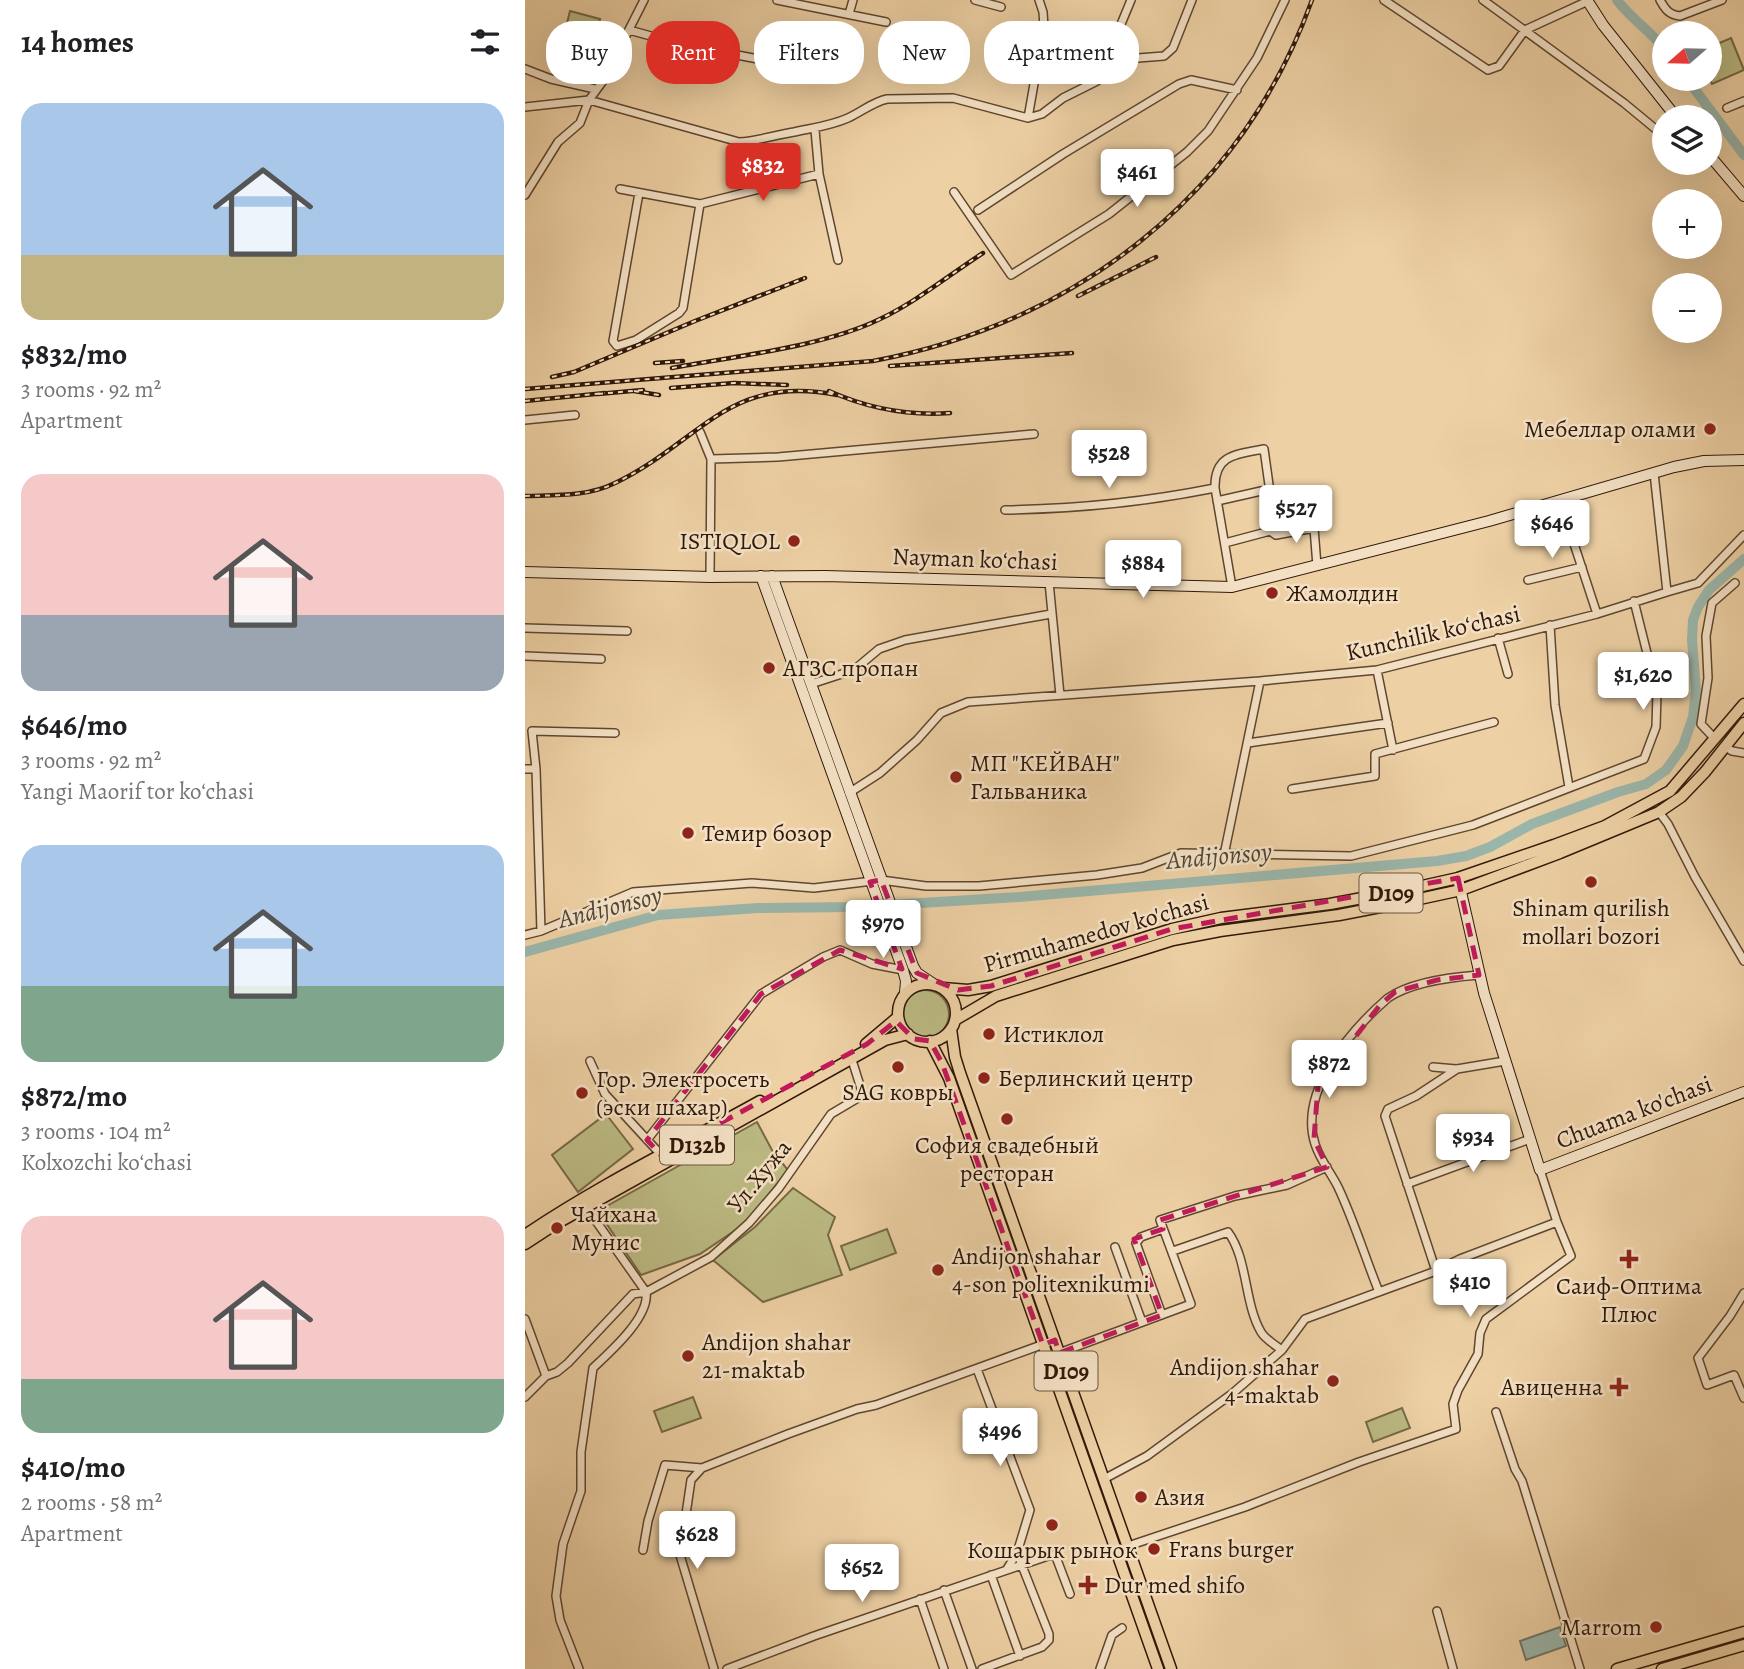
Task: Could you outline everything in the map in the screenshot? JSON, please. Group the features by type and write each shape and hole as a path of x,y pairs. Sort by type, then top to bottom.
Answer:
{"main road":[{"path":"1587,1 1667,105"},
{"path":"1722,170 1744,196"},
{"name":"Nayman koʻchasi","path":"525,572 1232,587 1560,501 1696,462 1744,460"},
{"path":"767,576 811,684 849,793 875,881"},
{"path":"767,576 891,923 906,981 898,1017 908,1034 922,1041 930,1041"},
{"name":"Pirmuhamedov ko'chasi","path":"939,986 968,989 991,986 1172,929 1221,918 1330,904 1458,878 1605,826 1651,803 1669,791 1744,704"},
{"name":"Pirmuhamedov ko'chasi","path":"953,1025 996,996 1173,940 1339,915 1461,890 1560,853 1659,812 1681,797 1744,723"},
{"path":"1458,878 1479,975 1540,1170"},
{"path":"891,923 917,973 939,986"},
{"name":"D109","path":"905,993 919,985 939,986 954,1003 955,1057 960,1073 1171,1669"},
{"name":"D132b","path":"525,1235 811,1077 867,1044 898,1017"},
{"name":"D109","path":"953,1025 945,1035 930,1041 949,1078 1158,1669"},
{"name":"D132b","path":"811,1077 852,1060 885,1040 908,1034"},
{"name":"Chuama ko'chasi","path":"1540,1170 1744,1092"},
{"name":"D132b","path":"525,1244 584,1203"},
{"path":"1617,1669 1744,1632"},
{"path":"1662,1669 1744,1645"},
{"path":"1681,1650 1685,1662"}],"street":[{"path":"632,24 644,0"},
{"path":"777,0 881,21"},
{"path":"849,14 853,0"},
{"path":"975,0 1001,7"},
{"path":"1028,118 1044,27 1039,0"},
{"path":"1122,21 1131,0"},
{"path":"1139,58 1164,57 1173,48 1192,0"},
{"path":"954,192 1011,275 1109,214 1187,152 1208,131 1257,58 1285,0"},
{"path":"1384,0 1488,70 1499,66 1525,30 1587,1"},
{"path":"1483,0 1652,126"},
{"path":"1660,0 1666,10 1680,16 1722,0"},
{"path":"632,31 680,44 754,58"},
{"path":"525,69 551,79 595,89"},
{"path":"978,210 1063,154 1179,84 1191,80 1237,90"},
{"path":"525,195 558,142 580,123 589,100 600,84"},
{"path":"525,107 589,100 739,142 815,130 846,119 877,101 887,99 953,97 1028,118 1042,114 1063,98 1091,84"},
{"path":"1727,108 1744,101"},
{"path":"815,130 819,174 838,260"},
{"path":"620,189 700,204 819,174"},
{"path":"639,192 613,341 617,346 636,340 683,308 700,204"},
{"path":"525,420 576,415"},
{"path":"701,432 712,459 710,577"},
{"path":"712,459 778,457 1034,434"},
{"path":"1232,587 1215,474 1219,466 1234,454 1264,449 1276,534"},
{"path":"1654,473 1667,593"},
{"path":"1005,510 1063,510 1164,498 1215,488"},
{"path":"1217,501 1270,489"},
{"path":"1310,500 1317,566"},
{"path":"1560,501 1597,614"},
{"path":"1225,543 1270,531 1276,534 1314,528"},
{"name":"Kunchilik koʻchasi","path":"849,793 880,773 917,740 941,713 968,702 1377,670 1597,614 1698,583 1744,535"},
{"path":"1528,580 1582,567"},
{"path":"1049,582 1060,695"},
{"path":"1715,738 1701,724 1708,678 1706,636 1712,603 1735,583"},
{"path":"525,935 541,931 633,892 752,883 814,888 875,881 926,886 979,886 1142,868 1181,853 1351,856 1473,825 1644,759 1656,727 1657,692 1635,601"},
{"path":"811,684 854,670 879,649 905,639 1051,614"},
{"path":"1550,625 1555,705 1569,787"},
{"path":"525,628 627,631"},
{"path":"1499,638 1508,674"},
{"path":"525,656 601,659"},
{"path":"1377,670 1392,750"},
{"path":"1224,855 1260,681"},
{"path":"1292,789 1375,776 1375,754 1494,722"},
{"path":"1248,743 1388,723"},
{"path":"541,931 536,769 532,731 615,733"},
{"path":"1726,747 1744,753"},
{"path":"525,769 536,769"},
{"path":"1659,812 1744,961"},
{"path":"647,1140 761,994 823,957 840,950 872,964 902,970"},
{"path":"1379,1292 1342,1196 1314,1139 1315,1097 1323,1077 1348,1041 1395,992 1437,979 1479,975"},
{"name":"Ул.Хужа","path":"646,1292 711,1257 750,1223 779,1188 831,1114 863,1095 852,1060"},
{"path":"590,1061 605,1094 664,1158"},
{"path":"1433,1067 1457,1069 1505,1061"},
{"path":"1436,1271 1385,1116 1388,1109 1416,1096 1457,1069"},
{"path":"1407,1184 1530,1139"},
{"path":"1059,1353 1191,1304 1160,1220 1205,1205 1287,1185 1327,1167"},
{"path":"1128,1546 1245,1507 1359,1462 1456,1429 1453,1404 1478,1354 1480,1333 1486,1319 1571,1256 1540,1170"},
{"path":"579,1669 560,1620 556,1597 563,1544 582,1491 581,1452 593,1368 636,1322 647,1300 646,1292 584,1203"},
{"path":"1104,1479 1147,1456 1233,1393 1282,1350 1305,1319 1436,1271 1460,1259 1557,1222"},
{"path":"1161,1315 1136,1243 1141,1237 1163,1229"},
{"path":"1173,1251 1228,1232 1247,1281 1251,1304 1262,1333 1282,1350"},
{"path":"1115,1247 1142,1322"},
{"path":"525,1397 546,1376 558,1372 568,1363 633,1294 646,1292"},
{"path":"1744,1293 1698,1358 1707,1385 1734,1375 1744,1398"},
{"path":"525,1319 527,1331 546,1376"},
{"path":"643,1550 644,1536 665,1465 702,1468 800,1430 1055,1340"},
{"path":"977,1369 1030,1510 1017,1553 1007,1570"},
{"path":"1496,1412 1515,1469 1522,1481 1580,1669"},
{"path":"702,1468 691,1480 680,1555 714,1669"},
{"path":"982,1669 1047,1643 1049,1634 1017,1553"},
{"path":"727,1669 920,1599 1054,1555 1070,1594"},
{"path":"991,1575 1020,1656"},
{"path":"944,1591 972,1669"},
{"path":"920,1599 944,1669"},
{"path":"1437,1611 1453,1669"},
{"path":"1100,1669 1112,1635 1122,1628"}],"highlighted area":[{"path":"1458,878 1479,975 1437,980 1395,992 1380,1005 1318,1085 1314,1139 1327,1167 1160,1220 1163,1229 1134,1239 1162,1315 1059,1353 1055,1340 1043,1345 942,1063 930,1041 914,1039 896,1021 867,1044 661,1155 647,1140 761,994 840,950 902,969 870,882 881,880 917,973 958,990 991,986 1172,929"}],"shaded area":[{"path":"570,11 600,19 600,21 568,21"},
{"path":"1731,38 1744,70 1722,80 1722,42"},
{"path":"925,990 942,997 949,1014 942,1031 925,1038 908,1031 901,1014 908,997"},
{"path":"606,1114 633,1149 578,1192 552,1155"},
{"path":"757,1122 773,1152 788,1170 746,1223 700,1254 641,1275 598,1211"},
{"path":"793,1188 835,1217 828,1235 842,1275 763,1302 713,1260 755,1227"},
{"path":"887,1229 896,1253 850,1270 841,1246"},
{"path":"693,1397 701,1418 662,1432 654,1411"},
{"path":"1402,1408 1410,1428 1373,1442 1366,1422"},
{"path":"1560,1627 1566,1646 1526,1660 1520,1641"}],"waterway":[{"name":"Andijonsoy","path":"1617,0 1652,35"},
{"name":"Andijonsoy","path":"1696,91 1744,155"},
{"name":"Andijonsoy","path":"525,952 658,915 1019,897 1437,861 1466,856 1490,847 1532,824 1646,784 1666,770 1683,746 1693,717 1696,690 1693,620 1709,590 1744,559"}],"railway":[{"path":"525,389 873,361 947,343 1017,316 1082,282 1142,240 1195,191 1242,134 1281,71 1312,0"},
{"path":"672,368 806,344 857,329 907,305 983,253"},
{"path":"1078,296 1156,257"},
{"path":"552,377 574,372 805,278"},
{"path":"890,366 1072,353"},
{"path":"655,363 683,361"},
{"path":"671,388 734,383 787,385"},
{"path":"598,394 643,390"},
{"path":"634,391 659,395"},
{"path":"525,496 571,494 604,488 644,467 717,416 741,403 769,394 800,391 837,395"},
{"path":"829,391 888,410 950,413"},
{"path":"525,401 605,393"}],"place":[{"name":"Мебеллар олами","path":"1710,429"},
{"name":"ISTIQLOL","path":"794,541"},
{"name":"Жамолдин","path":"1272,593"},
{"name":"АГЗС пропан","path":"769,668"},
{"name":"МП \"КЕЙВАН\" Гальваника","path":"956,777"},
{"name":"Темир бозор","path":"688,833"},
{"name":"Shinam qurilish mollari bozori","path":"1591,882"},
{"name":"Истиклол","path":"989,1034"},
{"name":"SAG ковры","path":"898,1067"},
{"name":"Берлинский центр","path":"984,1078"},
{"name":"Гор. Электросеть (эски шахар)","path":"582,1093"},
{"name":"София свадебный ресторан","path":"1007,1119"},
{"name":"Чайхана Мунис","path":"557,1228"},
{"name":"Саиф-Оптима Плюс","path":"1629,1259"},
{"name":"Andijon shahar 4-son politexnikumi","path":"938,1270"},
{"name":"Andijon shahar 21-maktab","path":"688,1356"},
{"name":"Andijon shahar 4-maktab","path":"1333,1381"},
{"name":"Авиценна","path":"1619,1387"},
{"name":"Азия","path":"1141,1497"},
{"name":"Кошарык рынок","path":"1052,1525"},
{"name":"Frans burger","path":"1154,1549"},
{"name":"Dur med shifo","path":"1088,1585"},
{"name":"Marrom","path":"1656,1627"}]}
